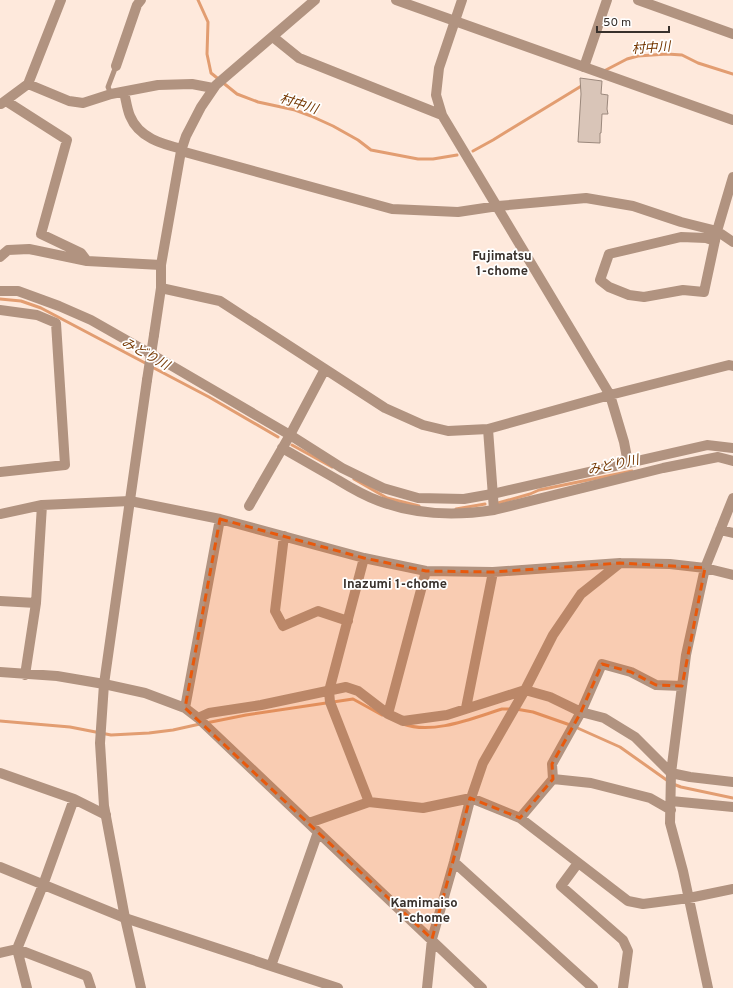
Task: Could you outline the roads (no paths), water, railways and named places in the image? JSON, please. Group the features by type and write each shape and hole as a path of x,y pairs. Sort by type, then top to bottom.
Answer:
{"street":[{"path":"61,0 28,84 3,103 67,140 41,234 81,253 87,261"},
{"path":"116,66 137,4 141,0"},
{"path":"140,988 125,918 106,815 100,743 104,684 161,288 161,265 181,150 186,136 214,87 316,0"},
{"path":"396,0 733,120"},
{"path":"462,0 439,68 436,95 442,115 498,206 610,395 624,442 628,463"},
{"path":"589,69 607,0"},
{"path":"638,0 733,34"},
{"path":"273,37 299,58 442,115"},
{"path":"28,84 69,101 83,103 111,94 158,85 192,84 214,87"},
{"path":"124,92 130,116 135,125 148,137 158,143 392,209 458,212 498,206 586,198 633,206 681,222 717,231 733,242"},
{"path":"715,241 706,238 681,237 609,254 600,280 609,287 629,295 644,297 683,290 704,292 715,241 717,231 733,177"},
{"path":"0,257 8,250 29,249 87,261 161,265"},
{"path":"161,288 220,301 385,408 423,425 448,431 488,429 610,395 729,365 733,366"},
{"path":"0,291 18,291 91,320 290,435 342,468 383,488 418,498 464,499 707,445 733,448"},
{"path":"0,310 37,315 56,323 65,465 0,472"},
{"path":"249,506 290,435 325,369"},
{"path":"488,429 494,510"},
{"path":"282,448 350,487 378,501 419,512 449,514 494,510 663,468 718,457 733,461"},
{"path":"708,988 683,871 670,823 671,773 686,655 705,568 733,498"},
{"path":"0,514 42,505 130,500 220,519 364,558 426,570 493,572 620,563 670,564 705,568 733,575"},
{"path":"25,675 36,603 42,505"},
{"path":"185,708 220,519"},
{"path":"720,530 733,533"},
{"path":"284,536 275,611 283,626 318,611 348,621"},
{"path":"364,558 329,691 330,702 369,802"},
{"path":"427,988 432,939 471,798 483,763 525,690 553,635 581,594 620,563"},
{"path":"388,714 426,570"},
{"path":"466,708 493,572"},
{"path":"0,601 36,603"},
{"path":"520,818 553,779 552,764 581,712 602,664 631,672 656,685 682,686"},
{"path":"0,672 25,675 57,676 104,684 145,693 185,708 198,718 482,988"},
{"path":"198,718 209,713 261,706 346,687 358,691 388,714 403,721 447,715 525,690 550,697 581,712 604,718 635,737 671,773 690,778 733,782"},
{"path":"0,773 74,799 106,815"},
{"path":"553,779 591,783 671,805 733,807"},
{"path":"309,823 369,802 423,808 471,798 520,818 628,901 643,904 689,898 733,889"},
{"path":"26,988 18,949 74,799"},
{"path":"271,966 318,832"},
{"path":"454,862 593,988"},
{"path":"578,863 561,886 623,940 628,951 623,988"},
{"path":"0,867 125,918 338,988"},
{"path":"0,953 18,949 87,976 91,988"}],"lane":[{"path":"111,94 108,87 116,66"}],"waterway":[{"name":"村中川","path":"198,0 208,22 207,54 211,73 237,94 258,102 295,110 311,116 358,140 371,150 418,159 433,159 457,155"},
{"name":"村中川","path":"604,71 627,59 638,56 667,54 682,55 698,63 733,74"},
{"name":"村中川","path":"473,151 583,85"},
{"name":"みどり川","path":"0,299 21,301 41,308 147,364"},
{"name":"みどり川","path":"152,367 209,397 278,437"},
{"name":"みどり川","path":"292,445 332,467"},
{"name":"みどり川","path":"498,503 539,490 632,471"},
{"name":"みどり川","path":"354,479 387,498 419,506"},
{"name":"みどり川","path":"456,509 485,504"},
{"path":"206,723 246,715 353,699 382,715"},
{"path":"403,724 427,728 466,721 502,709 511,709"},
{"path":"516,709 533,712 573,726 620,747 668,781"},
{"path":"0,721 70,727 111,735 149,733 173,730 200,724"},
{"path":"673,784 733,798"}],"district":[{"name":"Fujimatsu 1-chome","path":"502,262"},
{"name":"Inazumi 1-chome","path":"395,583"},
{"name":"Kamimaiso 1-chome","path":"424,910"}]}
